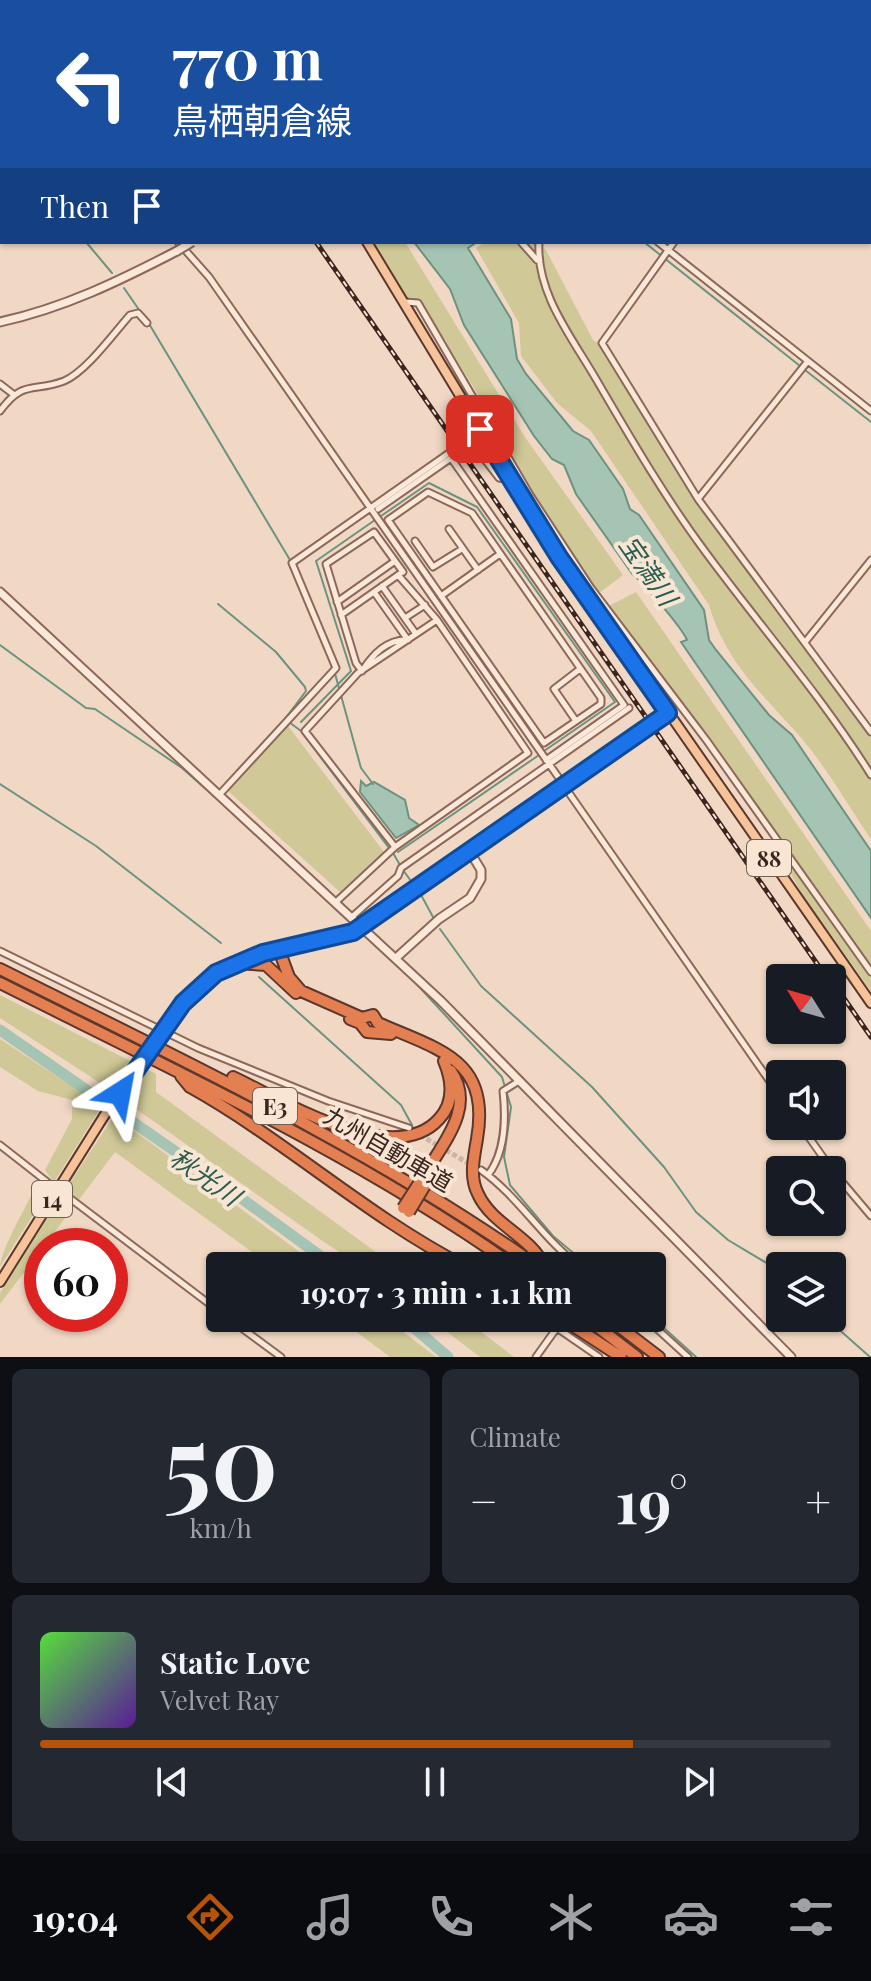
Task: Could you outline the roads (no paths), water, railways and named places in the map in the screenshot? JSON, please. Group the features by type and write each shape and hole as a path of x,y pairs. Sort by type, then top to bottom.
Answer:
{"highway":[{"path":"279,950 283,980 289,989"},
{"path":"279,950 293,984 361,1021 367,1032 377,1026"},
{"path":"235,963 266,965 289,989 310,1002 361,1021"},
{"name":"九州自動車道","path":"0,969 325,1132 441,1201 516,1252"},
{"name":"九州自動車道","path":"0,983 178,1072 380,1179 492,1252"},
{"path":"106,1022 335,1125 378,1137 409,1136 441,1118 450,1092 451,1078 444,1061"},
{"path":"377,1026 430,1046 464,1066 478,1089 481,1117 472,1173 478,1195 494,1217 535,1252"},
{"path":"377,1026 444,1061 457,1080 459,1112 428,1176"},
{"path":"397,1226 458,1133 466,1112 467,1094 460,1072 430,1046"},
{"path":"178,1072 190,1087 273,1138 397,1226 441,1252"},
{"path":"576,1332 621,1357"},
{"path":"604,1332 637,1357"},
{"path":"626,1332 659,1357"}],"main road":[{"path":"368,244 510,480 664,716"},
{"name":"14","path":"0,1282 104,1116 166,1025 199,986 235,963 353,932 664,716"},
{"name":"88","path":"664,716 871,1003"}],"street":[{"path":"180,244 209,277 561,781"},
{"path":"0,322 52,309 95,293 189,244"},
{"path":"523,244 537,260"},
{"path":"539,244 537,260 547,295 654,477 709,557 803,677 871,775"},
{"path":"660,244 806,363 871,411"},
{"path":"672,244 602,343 698,499 871,732"},
{"path":"404,302 418,303 530,495 591,588 707,741 871,972"},
{"path":"0,411 13,394 26,386 65,380 134,312 147,323"},
{"path":"698,499 806,363"},
{"path":"0,384 13,394"},
{"path":"378,509 469,439 499,478 510,480"},
{"path":"220,794 336,668 292,563 451,458 624,705 401,868 398,876 353,916"},
{"path":"428,492 472,513 500,554 602,701 544,743 388,520 428,492"},
{"path":"449,529 478,570"},
{"path":"337,901 395,847 528,753 437,620 371,532 327,562 325,567 356,663 362,671"},
{"path":"415,541 433,567 462,549"},
{"path":"441,596 500,554"},
{"path":"806,641 871,560"},
{"path":"337,602 395,561"},
{"path":"341,615 418,562"},
{"path":"382,586 416,634"},
{"path":"0,592 353,916 791,1357"},
{"path":"374,592 408,640"},
{"path":"405,618 425,605"},
{"path":"395,847 305,731 362,671 437,620"},
{"path":"576,721 554,689 580,669"},
{"path":"547,762 629,708"},
{"path":"569,793 766,1076"},
{"path":"396,958 477,889 481,870 470,852"},
{"path":"0,951 198,1048 328,1101 409,1128"},
{"path":"488,1175 494,1168 503,1130 503,1091 519,1081"},
{"path":"0,1145 51,1185"},
{"path":"481,1170 507,1192 542,1234 563,1252"},
{"path":"846,1187 871,1216"},
{"path":"63,1193 206,1301"},
{"path":"247,1332 281,1357"},
{"path":"536,1357 554,1332"},
{"path":"570,1332 599,1357"},
{"path":"660,1332 688,1357"}],"water":[{"name":"宝満川","path":"416,244 474,244 468,248 511,319 517,359 526,374 573,431 589,440 623,489 630,509 639,515 704,610 709,640 769,715 792,735 871,851 871,918 681,642 687,640 684,634 633,575 576,494 564,465 552,459 534,436 464,325 450,289"},
{"path":"361,781 366,786 374,782 405,800 409,818 419,825 396,838 360,792"}],"waterway":[{"path":"88,244 112,273"},
{"path":"647,244 800,366"},
{"path":"124,288 144,317"},
{"path":"148,322 290,560"},
{"path":"805,370 871,422"},
{"path":"381,516 429,483 477,507 615,702 544,751"},
{"path":"301,722 351,671 316,561 375,520"},
{"path":"218,604 276,652 305,687 306,691 285,719 301,731 389,848"},
{"path":"0,645 86,708 95,709 182,768 240,819"},
{"path":"334,670 361,768 373,784"},
{"path":"398,852 539,755"},
{"path":"0,784 96,846 221,943"},
{"path":"393,853 400,865"},
{"path":"403,870 416,888"},
{"path":"420,893 433,917"},
{"path":"440,929 481,986 592,1087 664,1167 696,1212 728,1240 766,1263"},
{"path":"259,977 401,1105 412,1125"},
{"path":"412,979 502,1077 511,1107 504,1157 510,1185 553,1236 572,1252"},
{"name":"秋光川","path":"0,1030 315,1252"},
{"path":"666,1330 696,1357"},
{"name":"秋光川","path":"419,1332 448,1357"},
{"path":"842,1332 870,1357"}],"tunnel":[{"path":"420,1135 473,1166"}],"railway":[{"path":"317,244 817,964"},
{"path":"846,1001 871,1037"}]}
